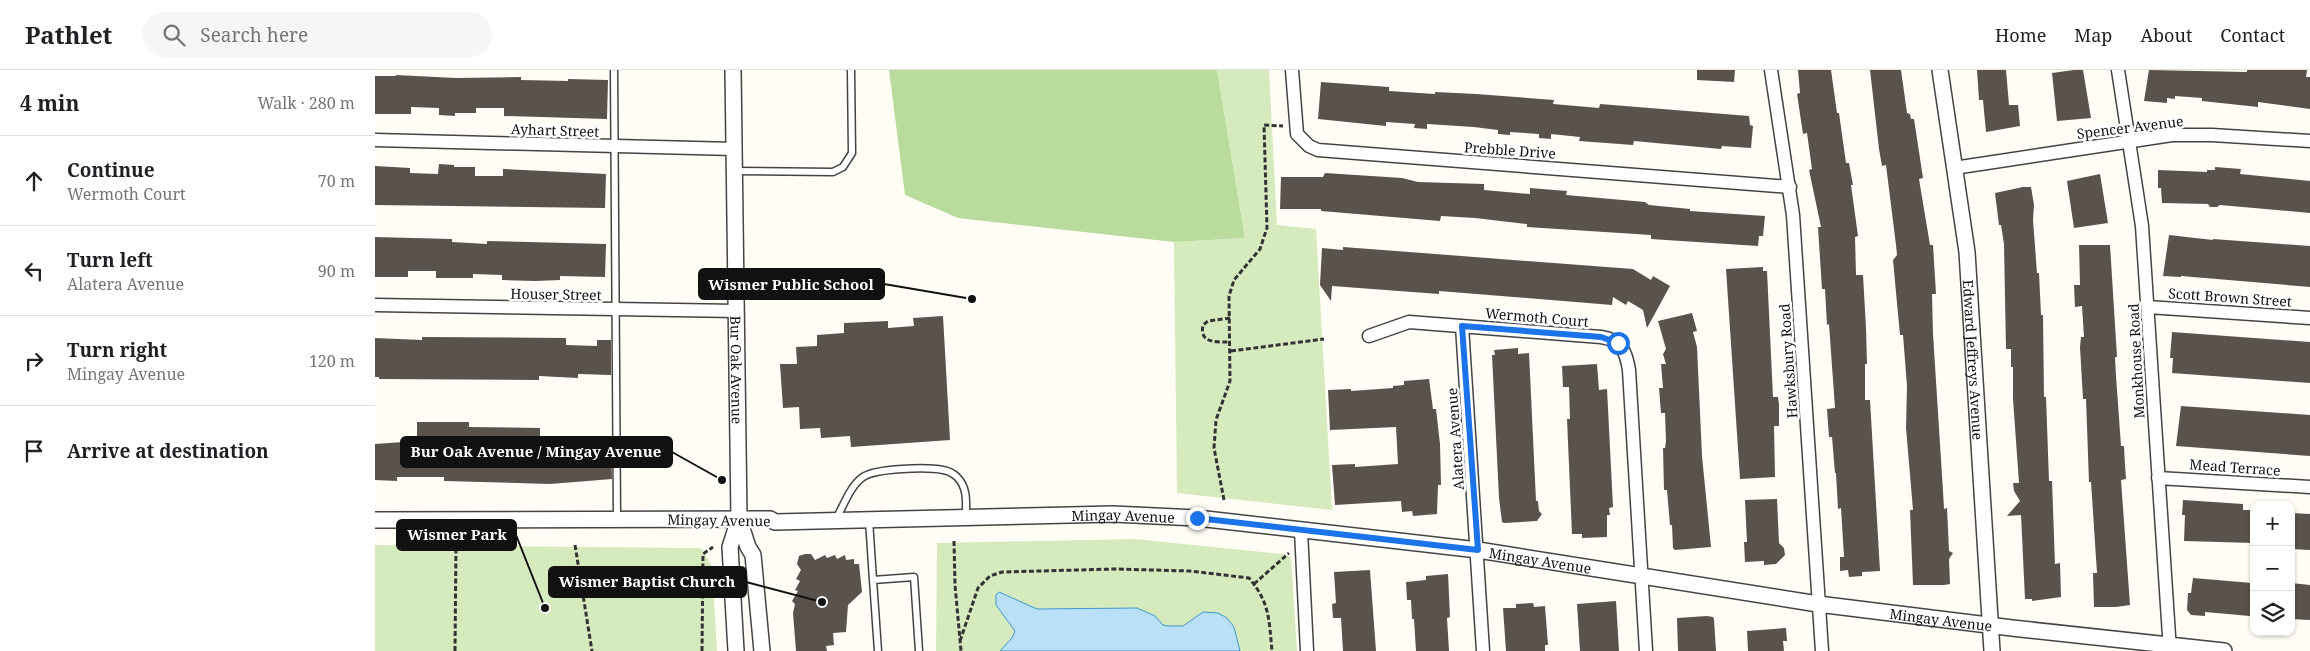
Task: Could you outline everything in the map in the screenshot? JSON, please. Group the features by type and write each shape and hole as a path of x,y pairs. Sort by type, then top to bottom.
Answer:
{"street":[{"name":"Bur Oak Avenue","path":"733,70 739,519 748,547 753,555 762,651"},
{"name":"Prebble Drive","path":"1292,70 1297,134 1309,146 1318,150 1790,187"},
{"name":"Hawksbury Road","path":"1771,70 1790,187 1822,651"},
{"name":"Edward Jeffreys Avenue","path":"1940,70 1967,252 1992,651"},
{"name":"Monkhouse Road","path":"2118,70 2142,226 2169,649"},
{"name":"Spencer Avenue","path":"1954,168 2129,140 2193,134 2310,141"},
{"name":"Ayhart Street","path":"375,140 735,149"},
{"name":"Houser Street","path":"375,305 737,311"},
{"name":"Scott Brown Street","path":"2148,307 2310,318"},
{"name":"Wermoth Court","path":"1369,336 1409,322 1601,337 1618,343 1623,348 1629,370 1646,651"},
{"name":"Alatera Avenue","path":"1462,326 1478,550 1483,651"},
{"name":"Mead Terrace","path":"2158,478 2310,487"},
{"name":"Mingay Avenue","path":"375,520 770,519 775,522 1082,514 1149,515 1478,550 1819,604 2169,649 2224,651"},
{"name":"Bur Oak Avenue","path":"736,651 730,547 739,519"},
{"path":"1301,531 1307,651"}],"lane":[{"path":"614,70 617,519"},
{"path":"735,171 833,172 843,167 852,153 851,70"},
{"path":"835,520 859,479 872,472 886,470 940,470 952,473 965,488 966,518"},
{"path":"869,520 877,651"},
{"path":"873,580 914,577 919,651"}],"path":[{"path":"1223,500 1214,448 1216,420 1230,380 1229,296 1234,280 1259,249 1267,228 1264,125 1283,126"},
{"path":"1230,318 1208,322 1203,325 1201,331 1203,338 1208,341 1231,342"},
{"path":"1231,351 1324,339"},
{"path":"954,541 955,585 961,651"},
{"path":"455,651 456,544"},
{"path":"575,544 592,651"},
{"path":"702,651 703,554 713,547"},
{"path":"1254,584 1289,553"},
{"path":"960,641 978,588 990,576 1002,572 1190,571 1249,578 1267,606 1271,651"}],"green space":[{"path":"889,70 1217,70 1245,238 1174,242 958,218 905,195"},
{"path":"1217,70 1269,70 1277,225 1316,229 1332,510 1177,493 1174,242 1245,238"},
{"path":"1135,539 1283,554 1291,557 1297,651 936,651 937,543"},
{"path":"375,545 699,548 702,549 712,566 717,651 375,651"}],"water":[{"path":"999,592 1037,609 1137,608 1155,616 1163,625 1168,626 1183,626 1203,612 1218,613 1227,618 1234,627 1240,651 1000,651 1012,638 1015,631 996,605 996,595"}],"building":[{"path":"1697,70 1735,70 1734,82 1697,80"},
{"path":"1798,70 1831,70 1846,163 1849,163 1853,185 1851,185 1858,236 1855,237 1856,275 1863,275 1867,364 1865,364 1865,400 1870,400 1880,571 1862,572 1862,576 1849,577 1848,570 1840,571 1840,557 1844,557 1841,508 1838,509 1836,473 1832,437 1829,437 1827,409 1835,408 1829,324 1827,325 1825,289 1822,289 1818,227 1821,227 1809,170 1812,169 1807,133 1803,134 1797,94 1800,93"},
{"path":"1870,70 1901,70 1907,113 1910,114 1911,119 1914,119 1923,178 1919,179 1930,245 1933,245 1936,294 1932,294 1933,334 1944,509 1947,508 1949,551 1953,553 1949,559 1950,584 1944,585 1913,585 1910,510 1913,510 1906,428 1907,386 1903,335 1900,335 1893,260 1897,255 1886,165 1882,166 1879,149"},
{"path":"1977,70 2006,70 2009,105 2018,105 2020,126 1986,132 1983,100 1979,100"},
{"path":"2083,70 2091,118 2057,121 2052,73"},
{"path":"2149,70 2247,72 2247,70 2307,70 2306,77 2310,77 2310,109 2258,102 2258,107 2202,101 2202,98 2175,96 2175,99 2167,98 2167,103 2144,101"},
{"path":"396,75 456,78 521,77 521,80 608,80 607,119 504,116 504,108 476,108 476,113 455,113 455,116 439,115 439,108 411,107 411,114 375,114 375,76"},
{"path":"1321,82 1389,87 1389,91 1476,94 1554,100 1553,104 1599,108 1600,104 1749,116 1750,125 1753,126 1751,148 1722,146 1721,149 1634,141 1633,145 1579,141 1580,137 1551,134 1551,139 1539,138 1539,134 1510,132 1510,135 1498,134 1498,130 1474,127 1427,124 1427,129 1414,128 1415,124 1386,122 1386,126 1318,119"},
{"path":"439,164 454,165 454,167 475,167 475,176 503,176 503,169 606,174 605,208 375,205 375,166 410,168 410,173 438,174"},
{"path":"2215,167 2241,169 2240,174 2310,181 2310,213 2220,205 2210,207 2208,204 2162,203 2161,188 2158,188 2158,170 2207,172 2207,170 2215,170"},
{"path":"1325,173 1402,178 1418,182 1484,184 1484,190 1530,194 1530,188 1567,191 1566,195 1645,202 1649,205 1690,209 1690,211 1765,216 1763,236 1759,236 1758,246 1651,239 1651,235 1527,227 1527,224 1475,218 1441,216 1440,221 1321,211 1321,209 1280,209 1281,177 1323,177"},
{"path":"2100,174 2108,223 2074,228 2067,181"},
{"path":"2031,187 2034,205 2033,220 2037,273 2039,273 2041,315 2043,315 2044,397 2046,397 2049,481 2052,481 2055,564 2060,563 2061,597 2032,601 2032,599 2025,599 2021,515 2007,516 2020,501 2014,491 2013,483 2019,483 2013,399 2013,367 2011,367 2011,349 2006,349 2004,244 2001,225 1999,225 1995,193"},
{"path":"2169,235 2213,240 2310,246 2310,287 2163,276"},
{"path":"375,237 452,239 452,242 487,244 487,241 606,244 605,277 560,276 560,280 535,281 502,280 502,275 473,274 473,278 436,278 436,271 408,271 408,277 375,277"},
{"path":"2079,245 2110,245 2117,357 2115,357 2116,376 2121,446 2124,446 2126,479 2121,480 2130,605 2116,607 2094,607 2093,573 2097,573 2091,482 2089,482 2086,399 2083,399 2080,347 2081,337 2084,337 2082,306 2075,307 2074,285 2080,285"},
{"path":"1343,247 1633,269 1651,280 1653,276 1670,286 1647,328 1643,310 1628,301 1626,305 1613,297 1612,305 1439,291 1439,294 1332,286 1331,301 1320,285 1322,248 1343,250"},
{"path":"1763,267 1763,271 1767,271 1773,397 1778,397 1779,404 1779,426 1774,426 1775,477 1740,479 1726,269"},
{"path":"1692,313 1697,331 1693,332 1697,347 1702,456 1711,547 1675,550 1673,548 1667,490 1664,490 1663,448 1665,448 1666,441 1665,413 1661,413 1659,388 1663,388 1661,364 1666,364 1663,354 1666,349 1658,321"},
{"path":"943,316 950,440 851,447 850,436 821,438 820,428 800,429 799,407 783,408 780,364 797,364 796,347 817,346 817,335 844,333 844,323 888,321 888,328 914,326 913,318"},
{"path":"2172,332 2310,342 2310,383 2172,373 2173,358 2170,358"},
{"path":"422,337 566,338 566,345 597,346 597,340 611,340 611,375 578,374 578,378 539,376 539,380 379,379 379,377 375,377 375,338 422,340"},
{"path":"1518,348 1518,354 1529,353 1536,501 1538,501 1539,511 1542,514 1537,521 1504,523 1502,522 1499,498 1492,355 1495,355 1494,350"},
{"path":"1597,364 1599,390 1607,389 1613,507 1609,508 1610,515 1607,515 1607,537 1582,538 1582,534 1572,534 1567,419 1570,419 1569,387 1563,387 1562,366"},
{"path":"1429,379 1433,409 1436,409 1440,444 1441,485 1438,485 1437,514 1413,516 1412,511 1402,512 1401,501 1335,505 1332,465 1355,464 1355,467 1398,464 1396,427 1330,430 1328,390 1351,389 1351,391 1393,388 1393,386 1404,385 1404,381"},
{"path":"2181,406 2310,415 2310,456 2176,446"},
{"path":"417,422 469,422 469,427 540,428 540,447 611,444 612,479 550,484 444,481 444,477 397,477 397,481 375,480 375,444 417,441"},
{"path":"1777,499 1779,543 1784,548 1785,555 1776,564 1764,565 1764,561 1745,562 1744,542 1747,542 1745,500"},
{"path":"2183,500 2243,504 2243,510 2250,510 2250,543 2184,541 2185,515 2182,515"},
{"path":"2295,513 2310,514 2310,550 2295,549"},
{"path":"811,554 815,560 825,555 827,558 835,555 837,559 845,555 846,560 854,559 854,564 859,564 862,592 848,605 846,632 833,633 834,645 826,646 827,651 796,651 793,613 795,604 792,601 798,591 795,590 800,581 796,579 801,570 797,564 799,556"},
{"path":"1370,570 1376,651 1343,651 1341,618 1333,618 1332,604 1336,603 1334,572"},
{"path":"1448,574 1450,617 1447,618 1449,651 1416,651 1414,619 1412,619 1411,600 1407,600 1406,582 1426,580 1426,576"},
{"path":"2193,578 2250,583 2250,616 2205,612 2205,616 2191,615 2187,610 2188,593 2191,593"},
{"path":"2295,583 2310,585 2310,620 2295,619"},
{"path":"1616,601 1619,651 1580,651 1577,604"},
{"path":"1533,603 1534,607 1545,606 1548,645 1545,645 1545,651 1506,651 1503,608 1516,608 1516,604"},
{"path":"1707,616 1714,619 1716,651 1678,651 1677,618"},
{"path":"1786,628 1787,641 1783,641 1784,651 1748,651 1747,631"}],"place":[{"name":"Wismer Public School","path":"972,299"},
{"name":"Bur Oak Avenue / Mingay Avenue","path":"722,480"},
{"name":"Wismer Baptist Church","path":"822,602"},
{"name":"Wismer Park","path":"545,608"}],"route":[{"path":"1197,518 1478,550 1462,326 1601,337 1618,343"}]}
